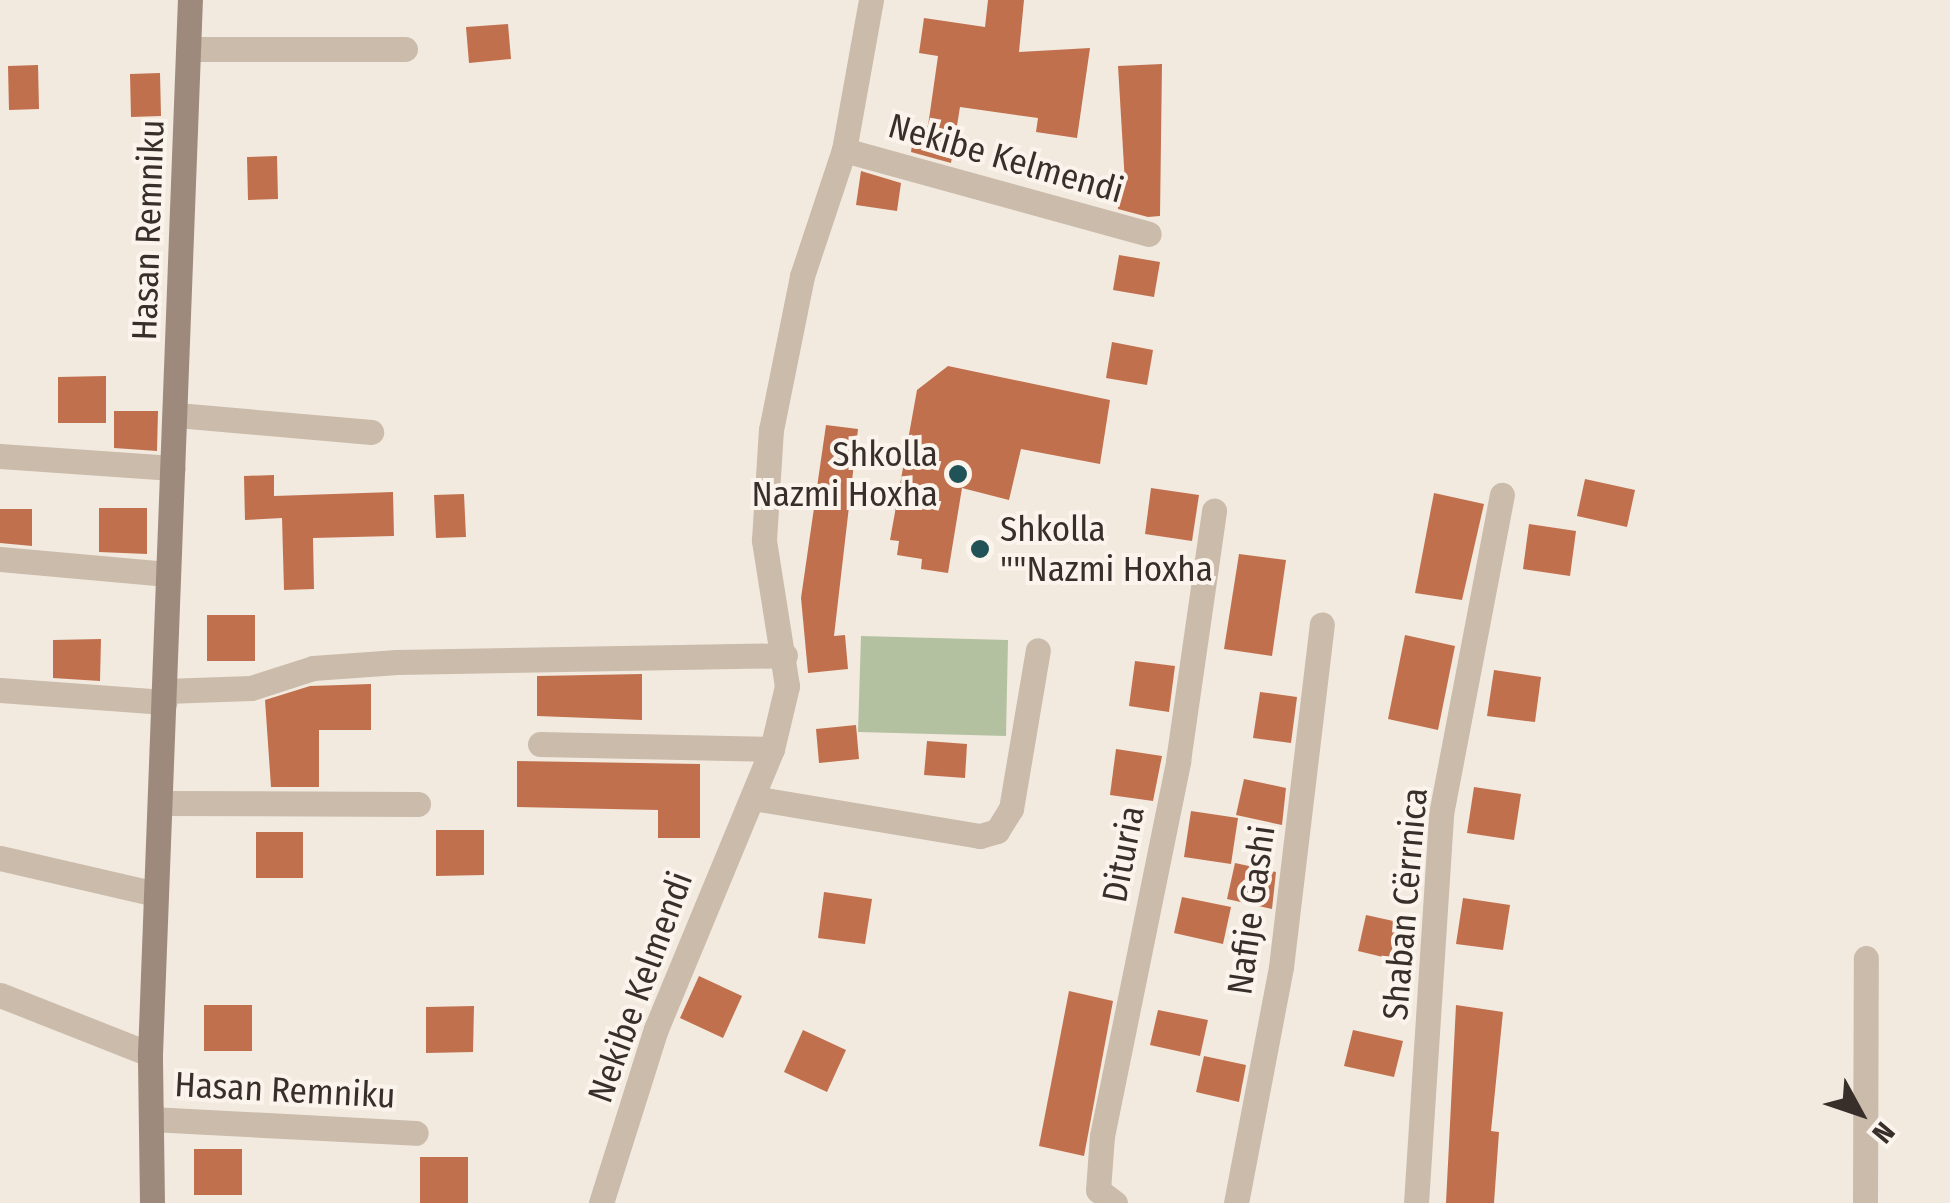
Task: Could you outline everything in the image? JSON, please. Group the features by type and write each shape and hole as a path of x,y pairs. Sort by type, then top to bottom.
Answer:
{"street":[{"name":"Hasan Remniku","path":"152,1203 150,1054 164,803 167,574 177,415 190,0"},
{"name":"Nekibe Kelmendi","path":"601,1203 664,1011 772,749 787,686 764,540 771,430 802,276 844,150 870,0"},
{"path":"190,48 405,49"},
{"name":"Nekibe Kelmendi","path":"844,150 1148,234"},
{"path":"177,415 370,432"},
{"path":"0,456 173,468"},
{"name":"Shaban Cërrnica","path":"1416,1203 1441,814 1502,496"},
{"name":"Dituria","path":"1115,1203 1098,1190 1102,1136 1178,762 1214,510"},
{"path":"0,560 167,574"},
{"name":"Nafije Gashi","path":"1236,1203 1281,967 1322,624"},
{"path":"753,798 980,836 998,831 1011,808 1038,650"},
{"path":"0,690 165,697 251,688 312,668 397,662 785,655"},
{"path":"540,744 772,749"},
{"path":"164,803 418,804"},
{"path":"0,858 156,894"},
{"path":"1864,1203 1866,958"},
{"name":"Hasan Remniku","path":"0,995 150,1054"},
{"name":"Hasan Remniku","path":"151,1119 416,1132"}],"green space":[{"path":"861,636 1008,640 1006,736 858,732"}],"building":[{"path":"988,0 1024,0 1019,52 1090,48 1077,138 1036,132 1038,118 960,107 951,163 911,152 915,124 928,126 938,56 919,53 924,18 985,27"},
{"path":"508,24 511,59 469,63 466,27"},
{"path":"1162,64 1160,216 1148,217 1118,209 1117,183 1125,183 1118,66"},
{"path":"38,65 39,109 9,110 8,66"},
{"path":"160,73 161,116 131,117 130,74"},
{"path":"277,156 278,199 248,200 247,157"},
{"path":"861,171 901,183 897,211 856,205"},
{"path":"1119,255 1160,262 1154,297 1113,290"},
{"path":"1112,342 1153,350 1147,385 1106,378"},
{"name":"Shkolla Nazmi Hoxha","path":"948,366 1110,400 1100,464 1021,449 1009,500 962,488 948,573 921,569 922,559 897,555 899,541 890,540 917,390"},
{"path":"106,376 106,423 58,423 58,377"},
{"path":"114,411 158,411 157,451 114,448"},
{"path":"826,425 858,429 834,636 845,635 848,669 808,673 801,598"},
{"path":"274,475 274,496 393,492 394,536 313,538 314,589 284,590 282,518 245,520 244,476"},
{"path":"1585,479 1635,490 1627,527 1577,516"},
{"path":"1151,488 1199,495 1192,541 1145,534"},
{"path":"1434,493 1484,504 1462,600 1415,593"},
{"path":"464,494 466,537 436,538 434,495"},
{"path":"99,508 147,508 147,554 99,552"},
{"path":"0,509 32,509 32,546 0,543"},
{"path":"1529,524 1576,531 1570,576 1523,569"},
{"path":"1239,554 1286,560 1272,656 1224,649"},
{"path":"207,615 255,615 255,661 207,661"},
{"path":"1405,635 1455,646 1438,730 1388,719"},
{"path":"101,639 100,681 53,678 53,640"},
{"path":"1135,661 1175,666 1169,712 1129,706"},
{"path":"1494,670 1541,677 1535,722 1487,716"},
{"path":"642,674 642,720 537,716 537,676"},
{"path":"371,684 371,730 319,730 319,787 271,787 265,700 310,686"},
{"path":"1260,692 1297,697 1291,743 1253,738"},
{"path":"856,725 859,759 819,763 816,729"},
{"path":"927,741 967,744 965,778 924,775"},
{"path":"1116,749 1162,756 1153,801 1110,795"},
{"path":"517,761 700,764 700,838 658,838 658,810 517,807"},
{"path":"1244,779 1286,788 1282,825 1236,815"},
{"path":"1474,787 1521,794 1514,840 1467,833"},
{"path":"1191,811 1238,818 1231,864 1184,857"},
{"path":"436,830 484,830 484,875 436,876"},
{"path":"256,832 303,832 303,878 256,878"},
{"path":"1235,863 1276,872 1272,909 1227,899"},
{"path":"824,892 872,899 865,944 818,938"},
{"path":"1182,897 1231,907 1223,944 1174,933"},
{"path":"1463,898 1510,905 1503,950 1456,944"},
{"path":"1366,915 1416,926 1408,963 1358,951"},
{"path":"699,976 742,996 723,1038 680,1018"},
{"path":"1069,991 1113,1001 1084,1156 1039,1146"},
{"path":"204,1005 252,1005 252,1051 204,1051"},
{"path":"1456,1005 1503,1012 1491,1131 1499,1132 1494,1203 1446,1203"},
{"path":"474,1006 473,1052 426,1053 426,1007"},
{"path":"1158,1010 1208,1020 1200,1056 1150,1045"},
{"path":"803,1030 846,1050 827,1092 784,1072"},
{"path":"1353,1030 1403,1041 1394,1077 1344,1066"},
{"path":"1204,1056 1246,1065 1239,1102 1196,1092"},
{"path":"194,1149 242,1149 242,1195 194,1195"},
{"path":"420,1157 468,1157 468,1203 420,1203"}],"place":[{"name":"Shkolla Nazmi Hoxha","path":"958,474"},
{"name":"Shkolla \"\"Nazmi Hoxha","path":"980,549"}]}
